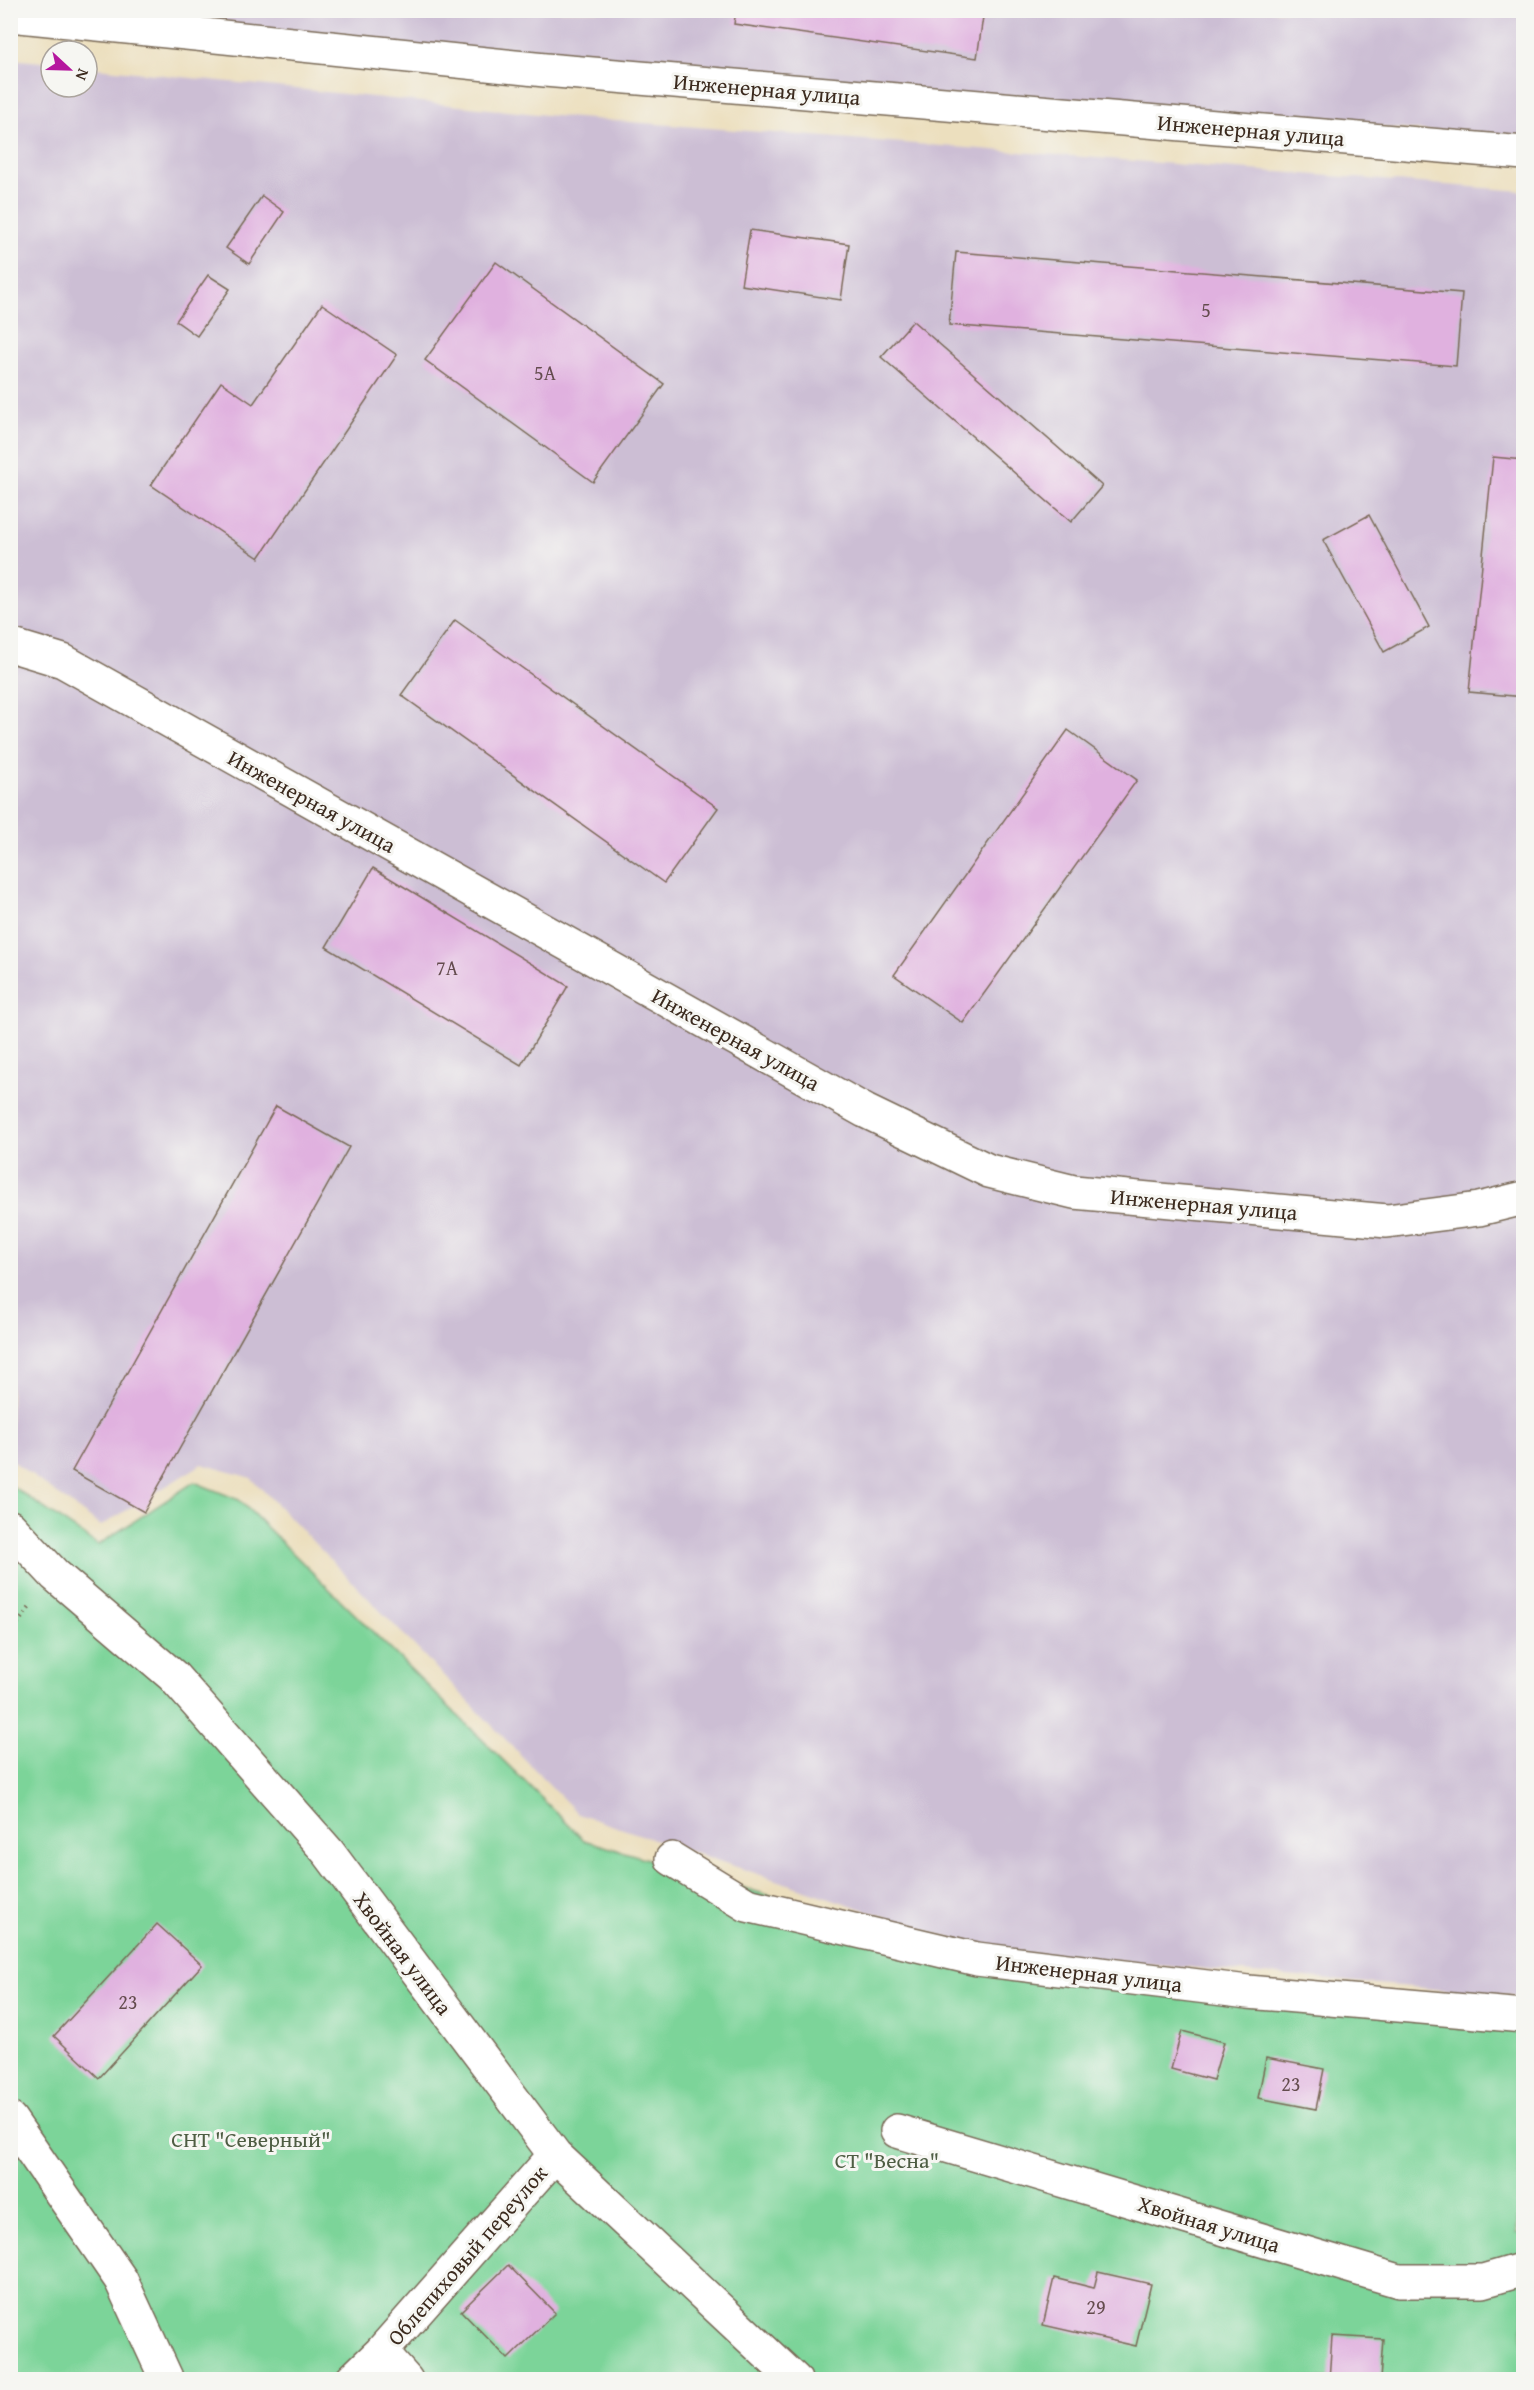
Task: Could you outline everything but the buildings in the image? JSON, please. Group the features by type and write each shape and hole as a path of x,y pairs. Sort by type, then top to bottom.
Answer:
{"street":[{"name":"Инженерная улица","path":"10,15 545,70 1524,153"},
{"name":"Инженерная улица","path":"10,645 63,661 865,1111 989,1171 1074,1192 1387,1221 1479,1209 1524,1198"},
{"name":"Хвойная улица","path":"10,1527 55,1575 173,1676 328,1852 555,2155 795,2379"},
{"name":"Инженерная улица","path":"672,1858 747,1905 977,1959 1248,1992 1524,2016"},
{"path":"10,2119 121,2280 167,2379"},
{"name":"Хвойная улица","path":"897,2131 1399,2281 1483,2281 1524,2269"},
{"name":"Облепиховый переулок","path":"352,2379 381,2352 555,2155"},
{"path":"381,2352 406,2379"}],"shaded area":[{"path":"55,11 1523,11 1523,138 579,69"},
{"path":"11,59 39,62 39,99 99,99 99,68 566,117 1523,191 1523,1997 982,1949 578,1814 251,1478 202,1464 101,1526 11,1460"}],"green space":[{"name":"СТ \"Весна\"","path":"194,1482 239,1500 584,1840 1015,1969 1523,2014 1523,2095 1517,2233 1524,2234 1523,2379 11,2379 10,1485 98,1545"}],"park label":[{"name":"СНТ \"Северный\"","path":"251,2139"}]}
